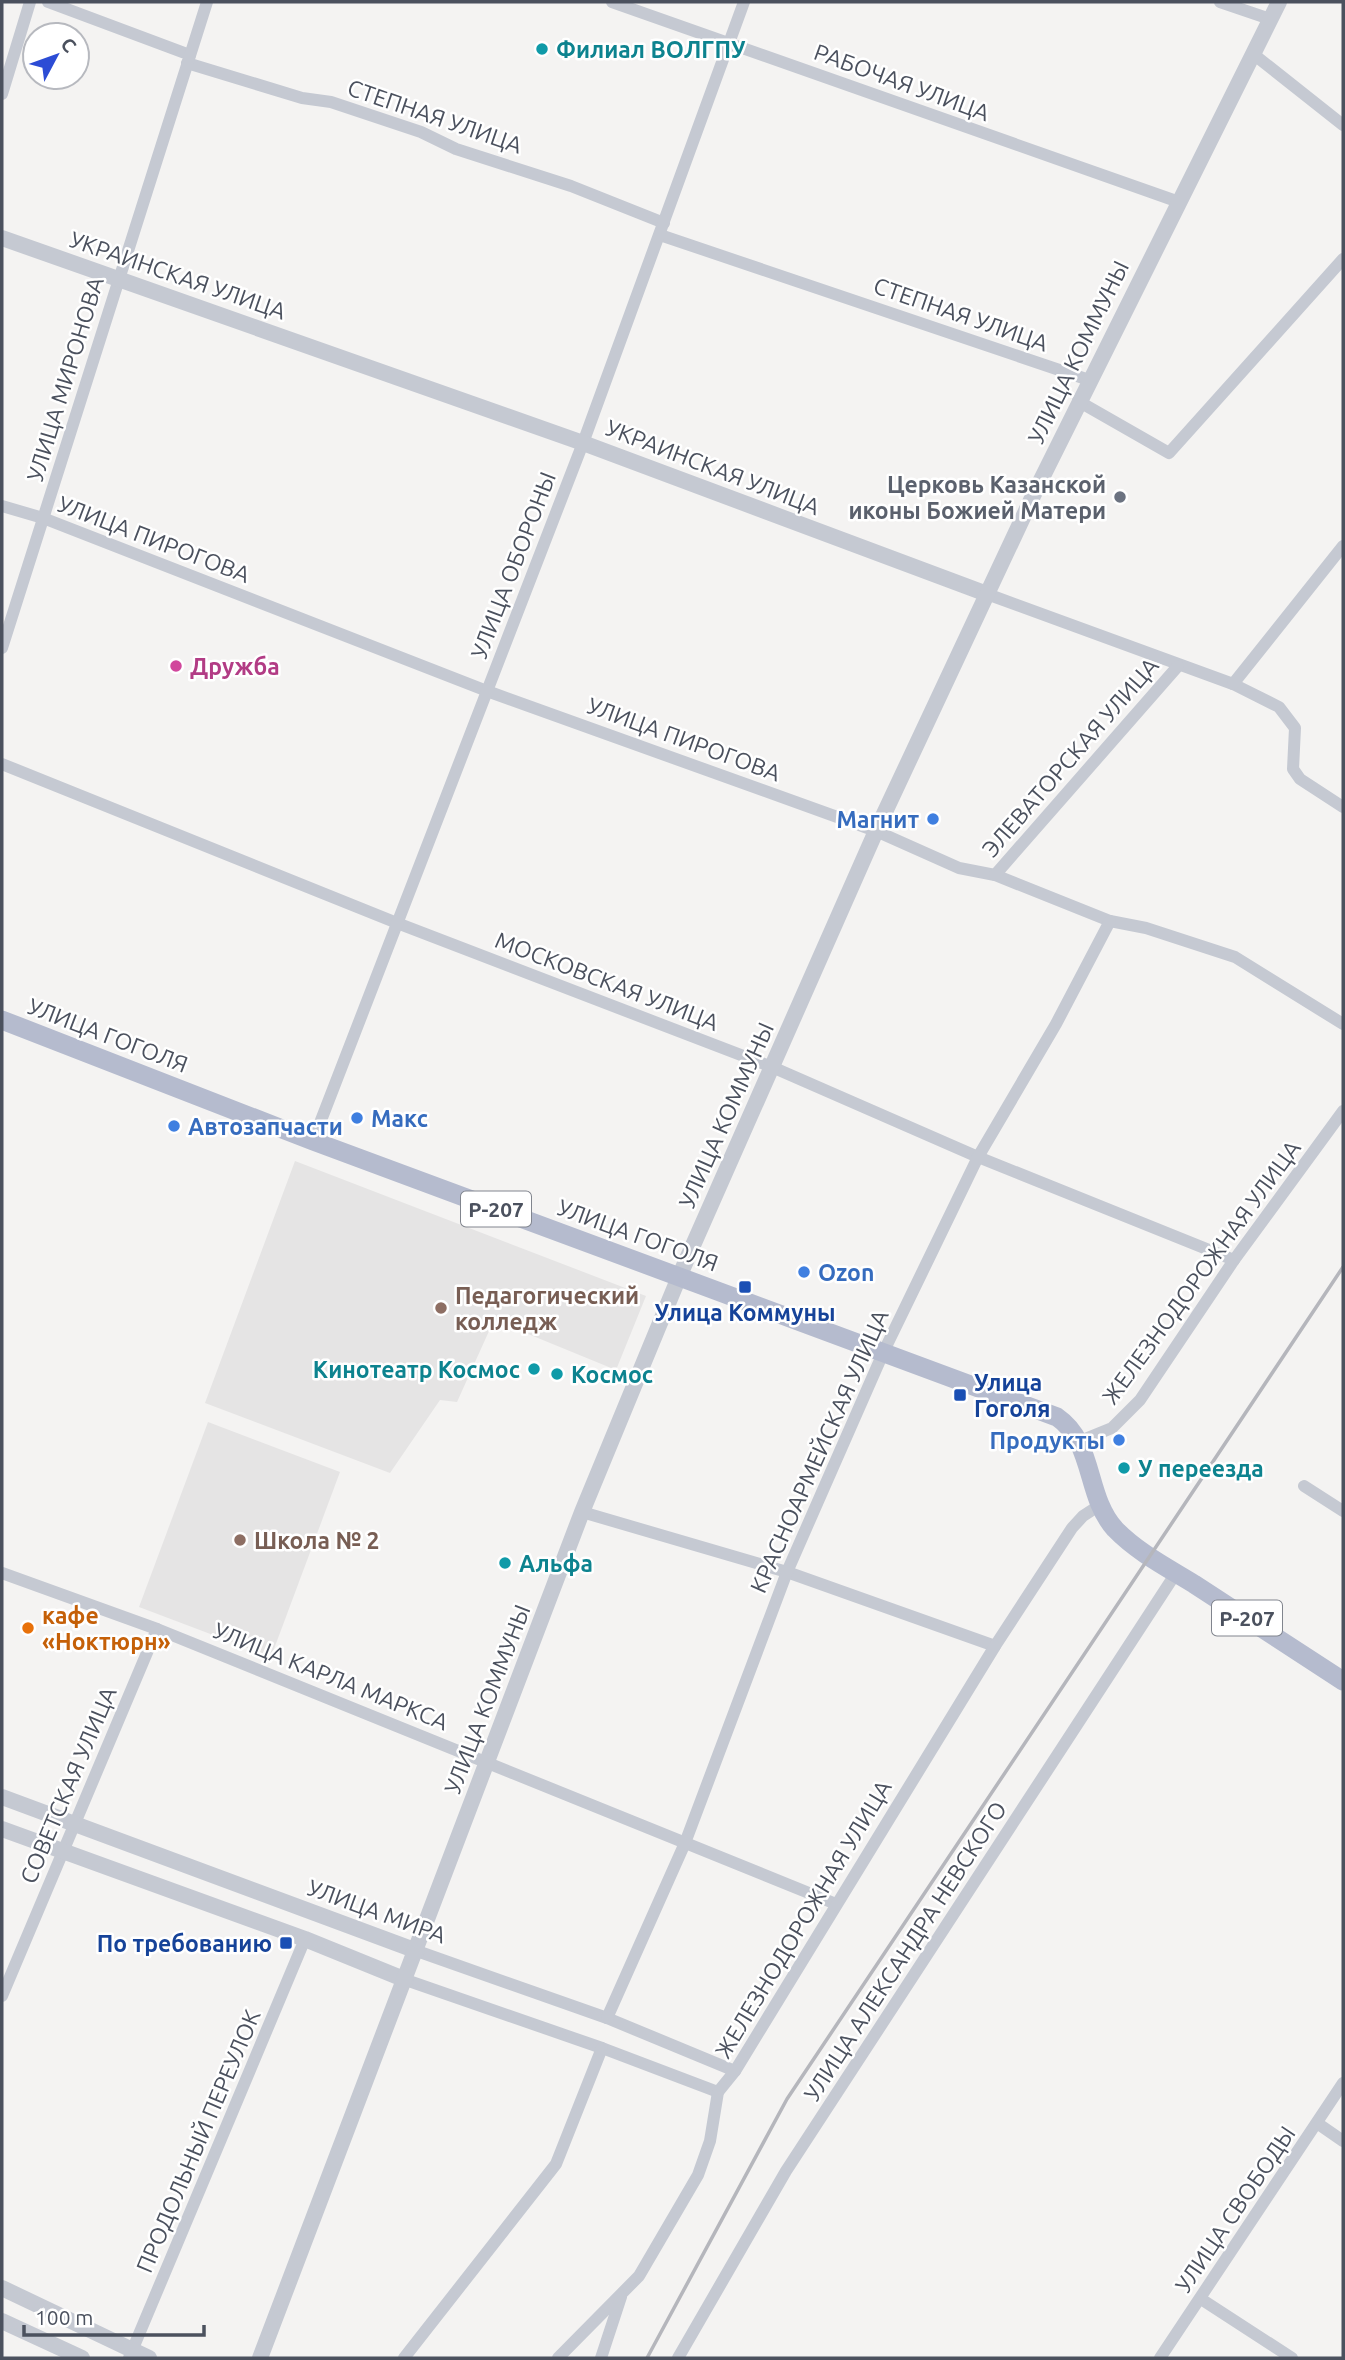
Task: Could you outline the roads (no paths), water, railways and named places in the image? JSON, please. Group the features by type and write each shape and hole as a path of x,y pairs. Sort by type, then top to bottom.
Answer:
{"main road":[{"name":"УЛИЦА ГОГОЛЯ","path":"2,1020 313,1141 884,1351 1057,1418 1068,1425 1080,1441 1100,1505 1116,1530 1176,1573"},
{"name":"Р-207","path":"1176,1573 1343,1681"}],"street":[{"path":"2,94 30,2"},
{"name":"СТЕПНАЯ УЛИЦА","path":"48,2 189,59 302,98 331,102 421,132 456,149 571,186 662,229 1089,380"},
{"name":"УЛИЦА МИРОНОВА","path":"2,648 207,2"},
{"name":"РАБОЧАЯ УЛИЦА","path":"612,2 1179,202"},
{"name":"УЛИЦА ОБОРОНЫ","path":"313,1141 583,443 744,2"},
{"path":"1220,2 1270,19"},
{"name":"УЛИЦА КОММУНЫ","path":"260,2358 582,1512 679,1277 876,831 986,594 1078,401 1279,2"},
{"path":"1252,53 1343,125"},
{"name":"УКРАИНСКАЯ УЛИЦА","path":"2,238 583,443 1178,666 1233,684 1279,707 1295,729 1293,769 1300,779 1343,807"},
{"path":"1078,401 1169,453 1343,259"},
{"name":"УЛИЦА ПИРОГОВА","path":"2,506 43,519 487,691 876,831 959,868 995,875 1110,921 1146,928 1235,957 1343,1024"},
{"path":"1233,684 1343,546"},
{"name":"ЭЛЕВАТОРСКАЯ УЛИЦА","path":"995,875 1178,666"},
{"name":"МОСКОВСКАЯ УЛИЦА","path":"2,764 397,923 772,1067 978,1157 1234,1260"},
{"name":"КРАСНОАРМЕЙСКАЯ УЛИЦА","path":"607,2018 685,1843 787,1572 884,1351 978,1157 1056,1024 1110,921"},
{"name":"ЖЕЛЕЗНОДОРОЖНАЯ УЛИЦА","path":"1080,1441 1112,1427 1140,1400 1234,1260 1343,1111"},
{"path":"1304,1486 1343,1511"},
{"name":"ЖЕЛЕЗНОДОРОЖНАЯ УЛИЦА","path":"558,2358 639,2276 698,2175 709,2141 718,2092 735,2071 995,1646 1072,1528 1083,1516 1100,1505"},
{"path":"582,1512 787,1572 995,1646"},
{"name":"УЛИЦА КАРЛА МАРКСА","path":"2,1573 156,1629 836,1904"},
{"name":"УЛИЦА АЛЕКСАНДРА НЕВСКОГО","path":"678,2358 786,2171 1176,1573"},
{"name":"СОВЕТСКАЯ УЛИЦА","path":"2,1996 156,1629"},
{"name":"УЛИЦА МИРА","path":"2,1797 417,1951 607,2018 735,2071"},
{"path":"2,1829 306,1939 406,1980 602,2048 718,2092"},
{"name":"ПРОДОЛЬНЫЙ ПЕРЕУЛОК","path":"131,2355 306,1939"},
{"path":"404,2358 556,2164 602,2048"},
{"name":"УЛИЦА СВОБОДЫ","path":"1160,2358 1343,2083"},
{"path":"1317,2123 1343,2141"},
{"path":"2,2288 131,2355 149,2358"},
{"path":"601,2358 622,2294"},
{"path":"1200,2299 1292,2358"},
{"path":"2,2321 82,2358"}],"railway":[{"path":"647,2358 787,2099 1343,1267"}],"place":[{"name":"Филиал ВОЛГПУ","path":"542,49"},
{"name":"Церковь Казанской иконы Божией Матери","path":"1120,497"},
{"name":"Дружба","path":"176,666"},
{"name":"Магнит","path":"933,819"},
{"name":"Макс","path":"357,1118"},
{"name":"Автозапчасти","path":"174,1126"},
{"name":"Ozon","path":"804,1272"},
{"name":"Улица Коммуны","path":"745,1287"},
{"name":"Педагогический колледж","path":"441,1308"},
{"name":"Кинотеатр Космос","path":"534,1369"},
{"name":"Космос","path":"557,1374"},
{"name":"Улица Гоголя","path":"960,1395"},
{"name":"Продукты","path":"1119,1440"},
{"name":"У переезда","path":"1124,1468"},
{"name":"Школа № 2","path":"240,1540"},
{"name":"Альфа","path":"505,1563"},
{"name":"кафе «Ноктюрн»","path":"28,1628"},
{"name":"По требованию","path":"286,1943"}]}
